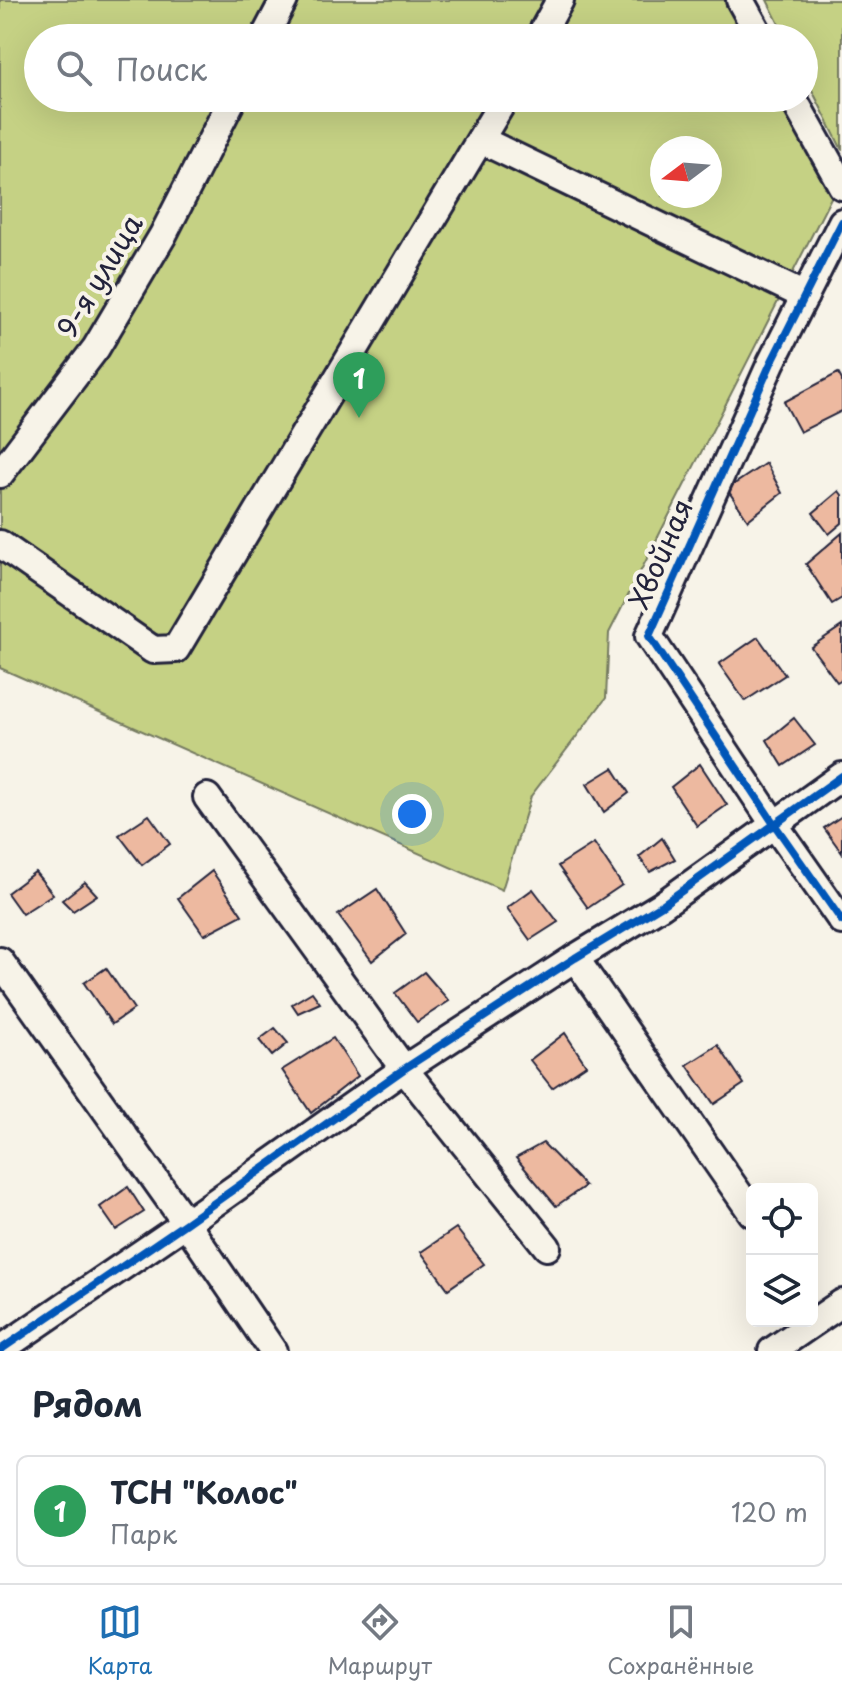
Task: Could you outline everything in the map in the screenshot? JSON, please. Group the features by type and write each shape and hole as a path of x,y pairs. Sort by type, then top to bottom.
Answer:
{"street":[{"path":"271,24 284,0"},
{"path":"547,24 560,0"},
{"path":"740,0 753,24"},
{"name":"9-я улица","path":"0,474 96,348 163,235 226,112"},
{"path":"0,544 153,650 176,649 497,112"},
{"path":"801,112 842,186"},
{"path":"481,140 805,296"},
{"name":"Хвойная","path":"842,222 771,363 649,636 842,921"},
{"path":"0,1350 404,1069 662,905 842,776"},
{"path":"207,797 404,1069 547,1247"},
{"path":"575,958 746,1204"},
{"path":"0,961 273,1351"},
{"path":"772,1351 842,1303"}],"green space":[{"path":"0,0 756,0 768,24 24,24 24,112 811,112 842,176 609,633 606,698 531,796 502,890 0,668"},
{"path":"767,0 842,0 842,150 818,102 818,24 779,24"}],"building":[{"path":"838,373 842,380 842,411 800,432 784,402"},
{"path":"766,463 782,493 748,520 727,489"},
{"path":"839,491 842,495 842,523 829,534 813,513"},
{"path":"842,533 842,598 832,604 806,564"},
{"path":"842,626 842,679 837,682 811,647"},
{"path":"758,637 785,675 745,701 719,664"},
{"path":"794,718 815,745 783,766 767,740"},
{"path":"700,764 727,805 697,826 671,787"},
{"path":"613,768 629,793 604,812 587,784"},
{"path":"149,815 170,844 142,865 119,835"},
{"path":"842,816 842,853 824,828"},
{"path":"662,838 675,859 650,872 639,857"},
{"path":"594,843 622,885 588,908 558,866"},
{"path":"212,871 242,915 204,935 178,898"},
{"path":"35,872 53,894 22,914 7,893"},
{"path":"85,882 97,895 73,911 62,900"},
{"path":"377,889 406,934 372,961 338,915"},
{"path":"533,889 558,922 530,940 507,908"},
{"path":"106,968 134,1009 112,1024 84,983"},
{"path":"424,972 449,1001 417,1022 395,993"},
{"path":"312,992 320,1003 298,1013 292,1004"},
{"path":"275,1028 288,1043 272,1056 259,1040"},
{"path":"565,1033 586,1065 552,1088 530,1060"},
{"path":"333,1038 358,1076 311,1113 282,1070"},
{"path":"718,1045 744,1084 714,1104 687,1065"},
{"path":"543,1143 585,1186 556,1206 516,1158"},
{"path":"128,1187 144,1212 116,1230 100,1207"},
{"path":"456,1228 484,1264 448,1289 421,1252"}],"cycle path":[{"path":"842,222 771,363 649,636 842,921"},
{"path":"0,1350 404,1069 662,905 842,776"}],"place":[{"name":"ТСН \"Колос\"","path":"359,418"}]}
